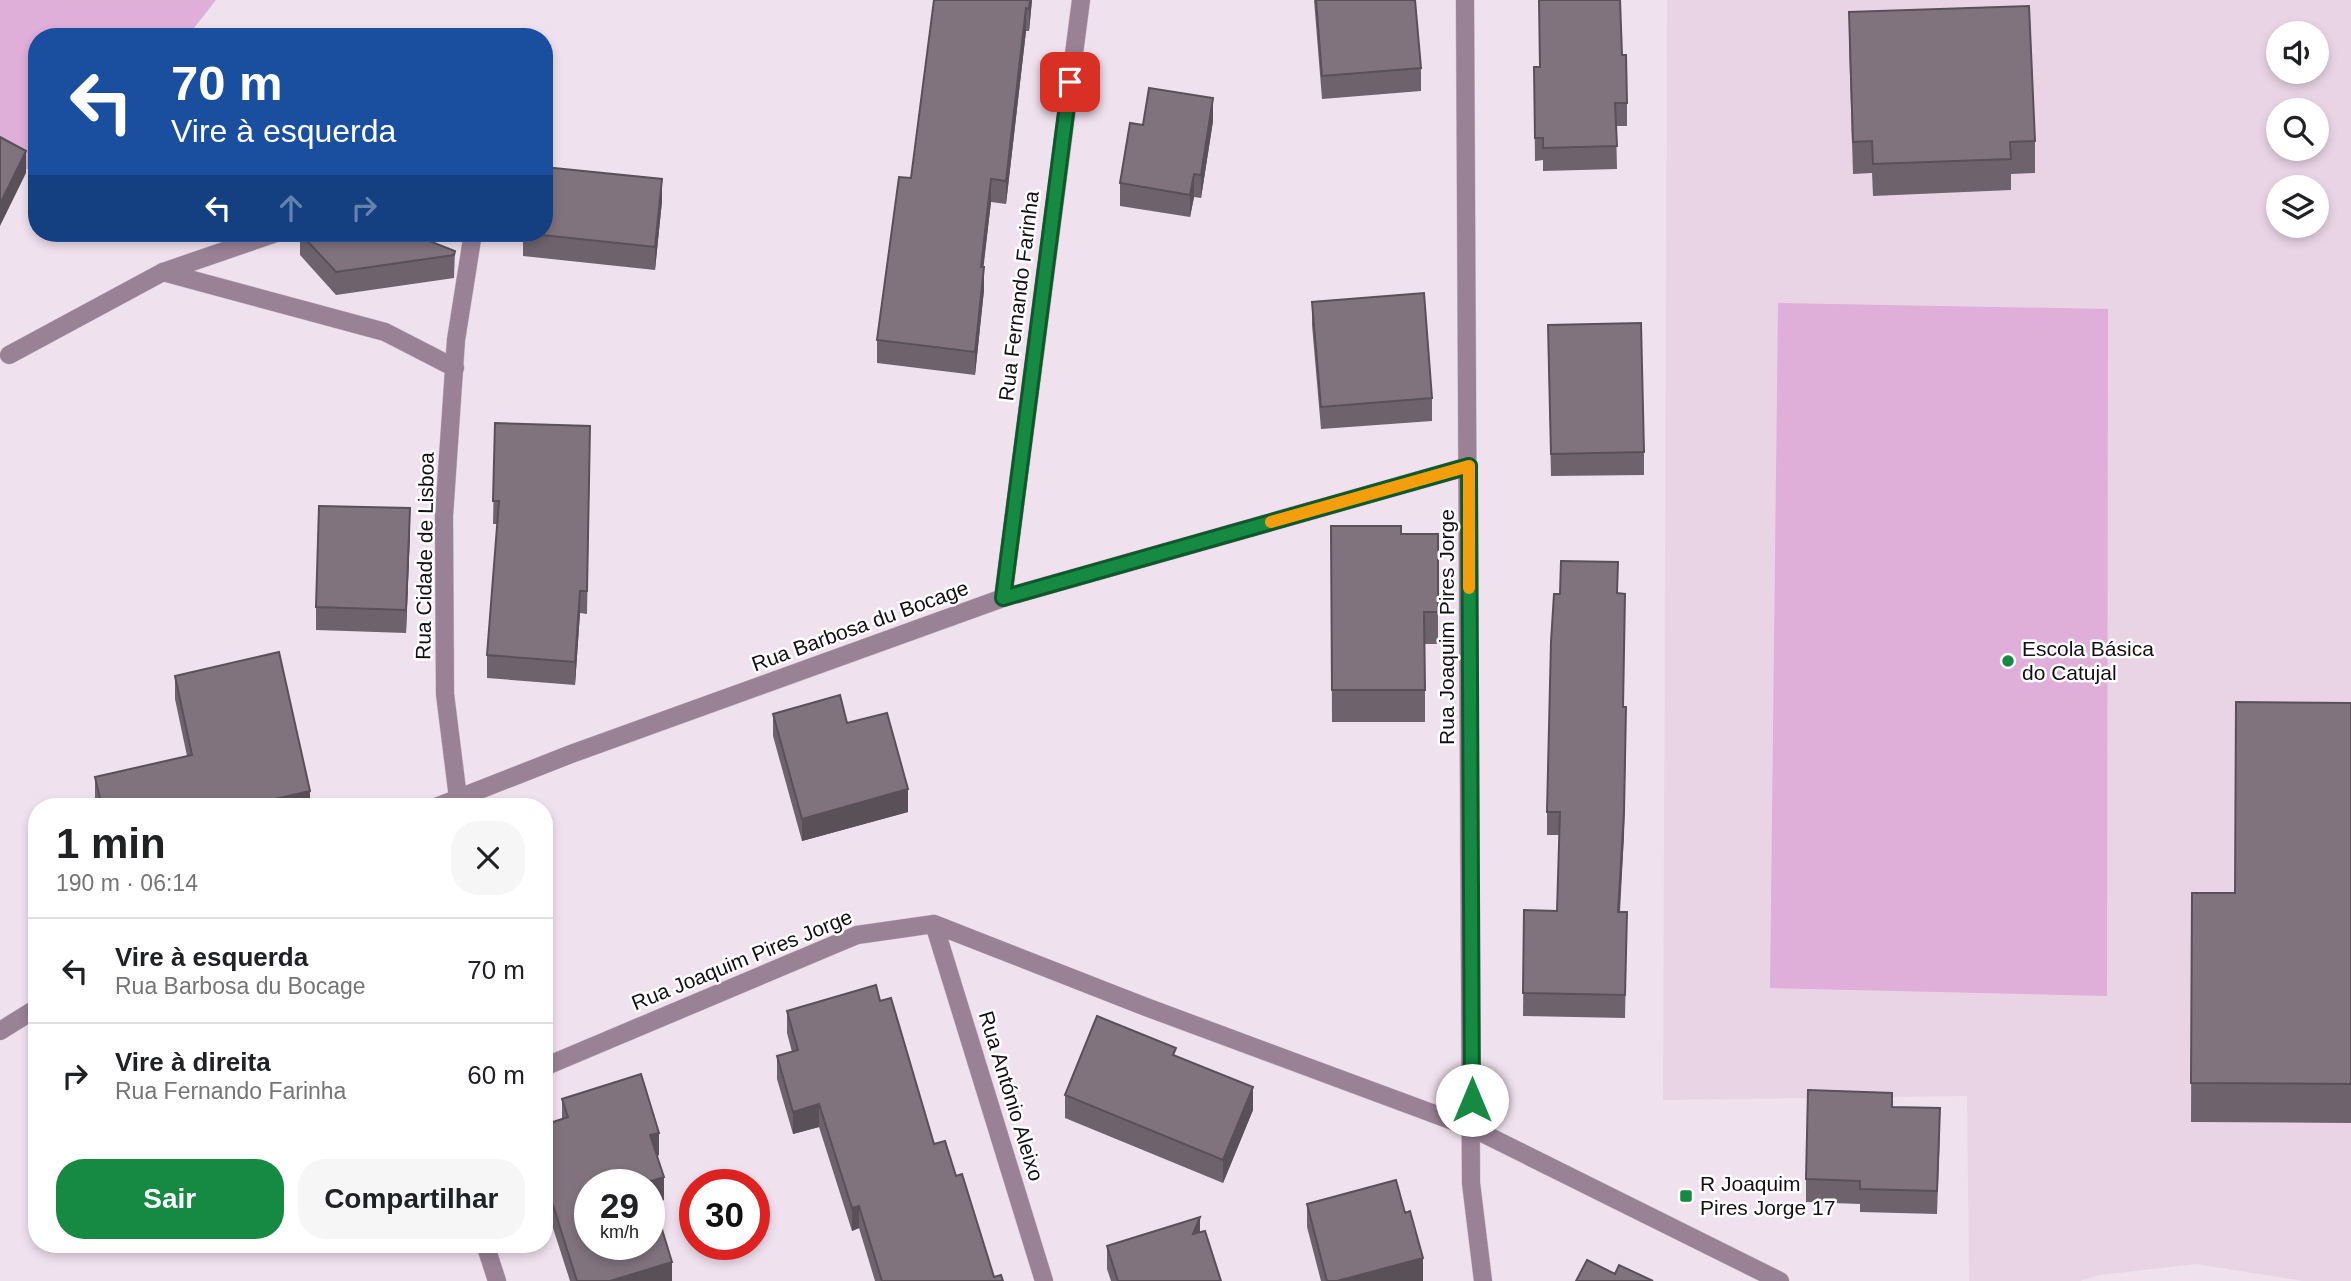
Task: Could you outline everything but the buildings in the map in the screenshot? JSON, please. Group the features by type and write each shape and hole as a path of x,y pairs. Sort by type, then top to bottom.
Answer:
{"street":[{"name":"Rua Fernando Farinha","path":"1003,598 1081,0"},
{"name":"Rua Joaquim Pires Jorge","path":"1465,0 1472,1128"},
{"path":"9,355 163,272 250,242"},
{"name":"Rua Cidade de Lisboa","path":"458,798 445,694 444,529 456,340 471,242"},
{"path":"163,272 385,332 456,368"},
{"name":"Rua Barbosa du Bocage","path":"458,798 571,754 1003,598 1469,466"},
{"name":"Rua Joaquim Pires Jorge","path":"553,1063 857,935 934,924 1146,1007 1472,1128 1780,1281"},
{"name":"Rua António Aleixo","path":"934,924 1044,1281"},
{"path":"0,1031 28,1014"},
{"path":"1472,1128 1471,1183 1483,1281"},
{"path":"488,1253 497,1281"}],"shaded area":[{"path":"0,0 216,0 194,28 28,28 28,170 0,156"},
{"name":"Escola Básica do Catujal","path":"1667,0 2351,0 2351,1281 2303,1281 2196,1264 2100,1275 2080,1281 1969,1281 1967,1096 1663,1100"},
{"path":"1778,303 2108,309 2107,996 1770,988"}],"slow traffic":[{"path":"1271,522 1469,466 1469,588"}],"place":[{"name":"Escola Básica do Catujal","path":"2008,661"},
{"name":"R Joaquim Pires Jorge 17","path":"1686,1196"}],"route":[{"path":"1070,82 1003,598 1469,466 1472,1100"}]}
